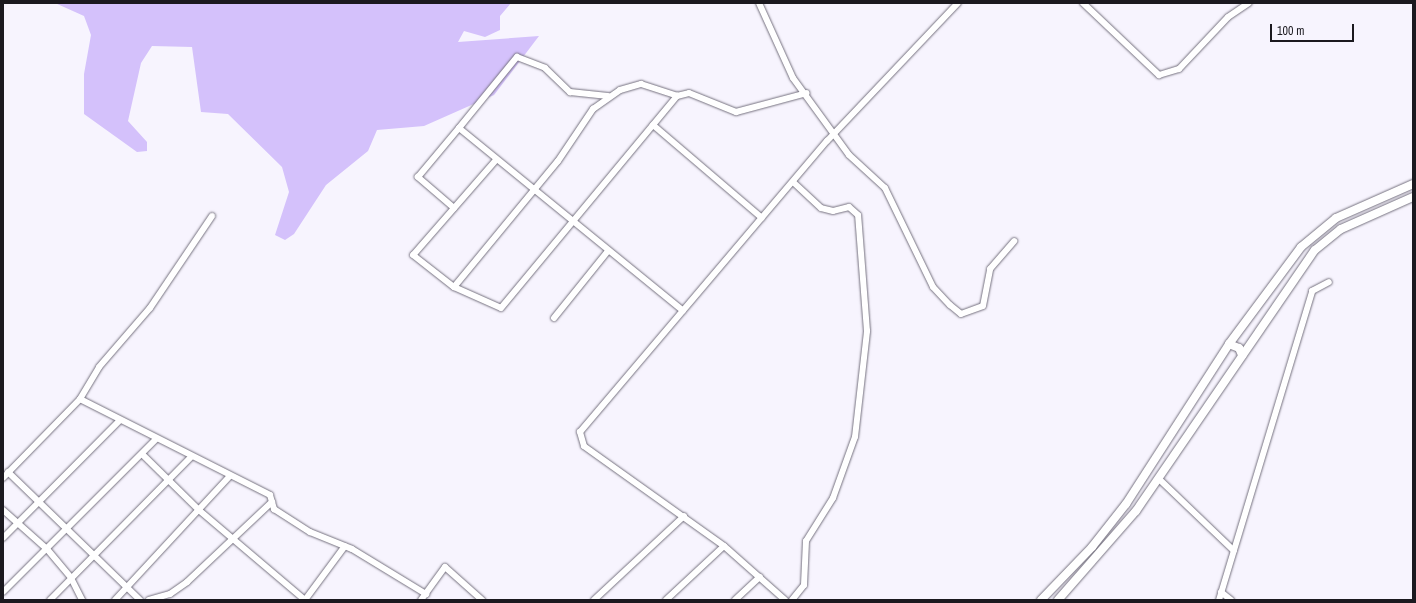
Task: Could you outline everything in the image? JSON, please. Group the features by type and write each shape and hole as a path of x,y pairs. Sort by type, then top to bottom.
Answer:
{"street":[{"path":"759,3 793,78 807,93 849,155 885,188 933,287 961,314 983,306 990,268 1014,241"},
{"path":"785,600 724,546 587,448 580,436 584,425 834,134 958,3"},
{"path":"1083,3 1159,75 1178,68 1228,17 1249,3"},
{"path":"454,208 418,176 517,57 545,68 570,92 608,96"},
{"path":"454,287 532,189 558,161 593,109 608,96 626,87 641,84 678,96 689,93 736,112 807,93"},
{"path":"496,160 413,255 454,287 501,308 570,222 678,96"},
{"path":"653,125 762,218"},
{"path":"459,128 570,222 682,312"},
{"path":"792,600 804,585 806,541 833,498 855,438 867,331 858,215 849,207 833,211 821,208 793,182"},
{"path":"1040,600 1092,547 1126,504 1241,326 1296,252 1320,228 1344,213 1413,184"},
{"path":"1058,600 1103,552 1158,478 1255,335 1323,242 1350,224 1413,197"},
{"path":"3,478 80,399 99,367 150,308 212,216"},
{"path":"554,318 608,252"},
{"path":"1219,600 1312,291 1329,282"},
{"path":"1241,326 1246,333 1255,335"},
{"path":"1229,344 1239,348 1242,356"},
{"path":"80,399 229,477 270,495 274,509 310,532 345,546 426,594"},
{"path":"3,538 120,420"},
{"path":"3,592 66,531 156,439"},
{"path":"142,454 169,483 200,511 305,600 345,546"},
{"path":"50,600 169,483 191,457"},
{"path":"8,472 66,531 96,556 140,600"},
{"path":"115,600 200,511 229,477"},
{"path":"1158,478 1234,550"},
{"path":"149,600 170,594 181,586 272,502"},
{"path":"3,510 47,549 71,578 82,600"},
{"path":"594,600 684,516"},
{"path":"666,600 724,546"},
{"path":"421,600 445,567 482,600"},
{"path":"736,600 760,577"},
{"path":"1222,592 1231,600"}],"shaded area":[{"path":"55,3 511,3 500,16 500,30 485,37 464,31 458,42 539,36 494,95 424,126 377,130 368,151 326,185 294,234 285,240 275,235 289,192 282,167 228,114 201,112 192,47 152,46 141,63 128,121 147,142 147,151 137,152 84,114 84,74 91,35 84,16"}]}
